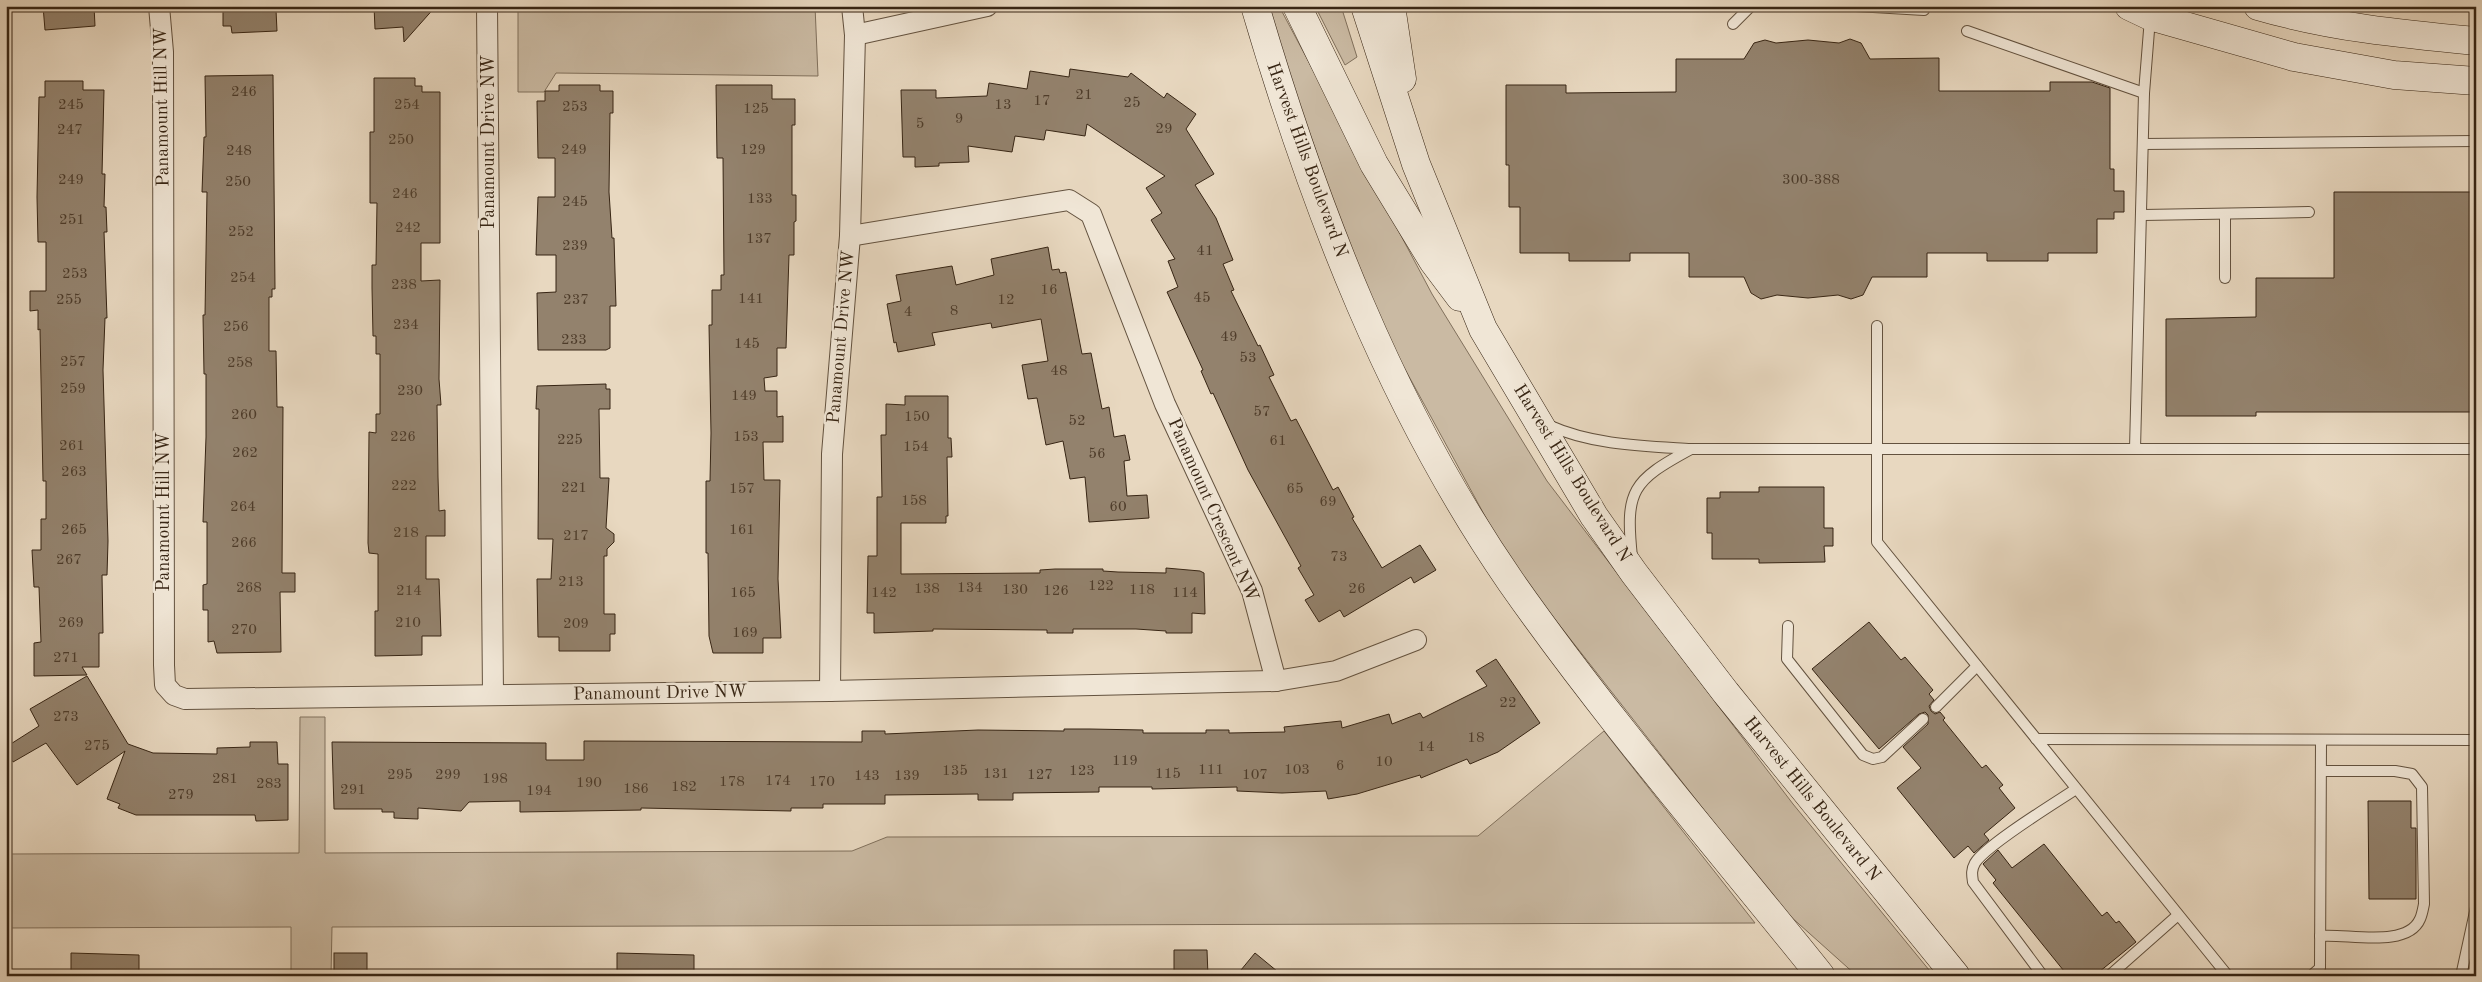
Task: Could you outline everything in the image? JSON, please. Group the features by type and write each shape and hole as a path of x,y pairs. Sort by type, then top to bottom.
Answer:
{"main road":[{"name":"Harvest Hills Boulevard N","path":"1255,6 1302,156 1362,307 1404,398 1447,478 1510,580 1597,698 1821,976"},
{"path":"1297,6 1374,164 1433,261 1484,329"},
{"name":"Harvest Hills Boulevard N","path":"1365,6 1416,164 1484,329 1594,516 1634,573 1726,693 1956,976"},
{"path":"1391,6 1416,164"},
{"path":"2258,6 2305,20 2396,33 2476,41"},
{"path":"2144,10 2294,56 2394,75 2476,81"},
{"path":"1779,923 1842,976"}],"street":[{"name":"Panamount Hill NW","path":"159,6 163,52 165,685 174,695 185,699 493,695"},
{"name":"Panamount Drive NW","path":"487,6 493,695 830,691 832,454 850,236 855,35 852,6"},
{"path":"855,35 987,6"},
{"name":"Panamount Crescent NW","path":"850,236 1069,200 1091,214 1165,404 1252,591 1276,681"},
{"path":"830,691 1276,681 1336,671 1416,640"}],"lane":[{"path":"1733,24 1751,6"},
{"path":"1856,6 1924,10"},
{"path":"2134,449 2143,215 2144,10"},
{"path":"1966,31 2144,93"},
{"path":"2143,144 2476,141"},
{"path":"2143,215 2309,212"},
{"path":"2224,214 2225,278"},
{"path":"1877,326 1877,542 2228,976"},
{"path":"1538,421 1564,433 1617,444 1691,449 2476,449"},
{"path":"1634,573 1629,525 1633,494 1659,466 1691,449"},
{"path":"1788,626 1787,658 1863,755 1873,759 1882,757 1924,719"},
{"path":"1936,707 1977,666"},
{"path":"2036,739 2476,740"},
{"path":"2311,976 2320,968 2322,740"},
{"path":"2320,936 2390,937 2410,930 2420,920 2424,904 2422,787 2412,774 2395,771 2322,771"},
{"path":"2043,976 1973,882 1972,871 1976,861 1991,848 2076,789"},
{"path":"2461,976 2476,907"},
{"path":"2109,976 2178,915"}],"shaded area":[{"path":"518,6 815,6 818,76 556,73 544,92 518,92"},
{"path":"1279,6 1432,294 1547,481 1793,804 1934,976 1857,976 1780,907 1510,562 1369,303 1266,9"},
{"path":"1315,6 1341,6 1357,57 1345,65"},
{"path":"300,717 325,717 325,853 852,851 887,837 1478,836 1604,731 1755,923 332,927 331,976 291,976 291,927 6,928 6,854 299,853"}],"building":[{"path":"43,6 94,6 95,26 45,30"},
{"path":"223,6 274,6 274,10 276,10 277,31 232,33 231,26 223,26"},
{"path":"374,6 436,6 404,42 403,27 375,29"},
{"path":"1850,39 1861,43 1870,59 1939,58 1939,91 2050,91 2050,82 2092,82 2110,88 2110,169 2114,169 2114,191 2124,191 2124,212 2114,212 2114,219 2097,219 2097,253 2048,253 2048,261 1987,261 1987,253 1927,253 1927,277 1872,277 1863,295 1851,299 1838,295 1808,298 1777,295 1761,299 1751,293 1744,277 1689,277 1689,253 1630,253 1630,261 1569,261 1569,253 1520,253 1520,207 1509,207 1509,165 1506,165 1506,85 1566,85 1566,93 1676,92 1676,59 1744,59 1754,43 1765,40 1776,43 1808,40 1839,43"},
{"path":"1070,69 1128,77 1131,73 1164,98 1167,93 1196,114 1186,129 1214,174 1195,185 1216,218 1233,260 1223,264 1234,290 1231,291 1274,375 1269,377 1291,421 1296,419 1333,490 1338,487 1354,517 1352,518 1382,568 1420,545 1436,570 1414,583 1411,577 1344,617 1340,610 1319,622 1305,600 1314,595 1298,568 1301,566 1248,470 1213,393 1211,394 1201,371 1203,370 1167,292 1178,287 1168,261 1175,259 1151,220 1162,213 1146,188 1165,176 1087,124 1085,136 1046,130 1044,140 1015,136 1012,152 968,146 969,162 939,163 939,166 915,167 915,157 903,157 901,90 936,90 936,98 987,96 989,83 1027,89 1030,71 1069,77"},
{"path":"273,75 275,289 272,289 272,297 269,297 269,351 276,351 277,407 283,407 282,573 295,573 295,592 280,592 281,652 217,653 214,641 208,642 208,610 203,610 203,585 207,584 207,522 203,522 206,437 206,374 204,374 203,315 205,315 207,192 202,192 204,137 206,137 205,76"},
{"path":"374,78 415,78 415,86 422,86 422,92 440,92 440,243 421,243 421,281 440,280 439,379 441,405 437,405 438,477 439,511 445,510 445,536 426,536 426,579 439,579 441,636 422,636 422,655 375,656 375,611 378,611 378,554 369,553 368,543 369,432 376,433 376,414 380,414 380,354 376,354 376,336 373,336 372,288 372,265 376,265 377,203 370,203 370,132 374,132"},
{"path":"45,81 83,81 83,90 104,90 102,174 105,174 104,207 106,207 107,232 104,232 107,318 105,318 103,370 108,541 107,575 102,575 103,633 99,633 99,667 82,667 87,675 34,676 34,643 41,642 39,587 34,587 32,550 41,550 41,519 46,519 46,481 43,481 40,329 38,330 38,310 30,311 30,291 46,291 46,242 38,242 37,197 39,97 45,97"},
{"path":"559,85 600,85 600,91 613,91 613,113 610,113 609,192 612,238 614,238 616,306 610,306 610,348 606,350 538,350 537,293 556,292 556,255 536,255 538,197 555,197 555,158 538,158 537,101 545,101 545,91 559,91"},
{"path":"716,85 772,85 772,99 795,99 795,125 792,125 792,195 796,195 796,221 794,222 794,255 789,255 786,348 777,348 777,376 764,378 765,391 777,391 777,417 783,416 783,442 763,442 764,480 780,480 778,579 781,638 763,638 763,653 713,653 709,636 706,481 710,481 711,433 709,325 712,325 712,290 721,290 721,275 724,275 723,158 717,158"},
{"path":"2334,192 2476,192 2476,412 2256,412 2256,416 2166,416 2166,319 2256,317 2256,278 2334,278"},
{"path":"1048,247 1052,270 1059,269 1060,273 1066,272 1082,354 1091,353 1102,409 1109,407 1114,437 1125,435 1130,460 1124,461 1127,496 1147,495 1149,518 1089,522 1085,477 1070,479 1063,441 1046,445 1037,398 1028,399 1022,365 1048,361 1041,319 992,328 991,323 932,333 935,345 898,352 896,342 894,343 887,304 901,301 896,275 952,266 956,285 994,275 991,259"},
{"path":"606,384 606,389 610,389 610,409 599,409 600,478 609,478 606,528 614,534 614,542 607,549 607,556 604,556 604,614 615,614 615,634 610,634 610,651 559,651 559,637 538,637 537,579 551,579 553,539 538,539 539,409 536,409 537,386"},
{"path":"905,396 948,396 948,438 951,438 952,457 947,457 948,516 946,516 946,523 901,523 901,574 1040,573 1040,570 1055,569 1103,569 1103,571 1118,572 1166,573 1166,568 1200,571 1204,573 1205,614 1192,613 1192,633 1166,633 1166,631 1136,629 1073,629 1073,633 1047,633 1047,630 933,629 933,631 874,633 874,613 867,613 868,556 877,556 877,497 882,497 881,435 886,435 886,404 905,405"},
{"path":"1759,487 1824,487 1824,528 1833,528 1833,546 1824,546 1825,562 1759,563 1759,559 1712,559 1712,533 1707,533 1707,498 1720,498 1720,492 1759,492"},
{"path":"1869,622 1901,660 1905,657 1933,690 1929,694 1934,700 1929,706 1931,711 1935,714 1940,712 1945,718 1943,720 1982,768 1986,765 2003,785 1999,788 2015,808 1984,834 1989,840 1974,853 1968,846 1954,858 1897,788 1921,768 1903,747 1928,724 1928,715 1925,712 1919,714 1879,749 1812,669"},
{"path":"1496,659 1540,723 1498,752 1470,764 1467,759 1421,778 1420,775 1357,794 1328,799 1326,791 1282,793 1237,791 1237,787 1152,789 1152,787 1099,787 1099,792 1013,793 1013,800 978,800 978,794 885,795 885,804 823,804 823,808 791,808 791,811 641,808 641,810 520,812 520,801 469,802 461,811 418,808 418,819 394,818 394,812 382,812 382,809 334,809 332,742 546,743 546,760 584,760 584,741 862,742 862,731 885,731 885,734 978,730 1064,731 1064,729 1143,730 1143,733 1206,733 1206,730 1229,730 1229,733 1285,732 1284,727 1341,721 1342,728 1389,714 1392,724 1420,713 1423,718 1487,686 1476,671"},
{"path":"87,676 128,744 153,753 217,754 217,748 250,747 250,742 277,742 278,764 288,764 288,820 256,821 255,815 136,815 118,808 120,804 107,799 125,751 77,785 46,743 13,762 6,751 6,747 39,726 30,709"},
{"path":"2368,801 2411,801 2411,828 2416,828 2416,899 2369,899"},
{"path":"2044,844 2102,916 2107,912 2116,923 2119,921 2136,942 2094,976 2068,976 1993,883 1996,880 1983,864 1998,850 2012,868"},
{"path":"1174,950 1207,950 1208,976 1174,976"},
{"path":"71,953 139,955 139,976 71,976"},
{"path":"334,953 367,953 367,976 334,976"},
{"path":"617,953 694,955 694,976 617,976"},
{"path":"1255,953 1283,976 1236,976"}]}
